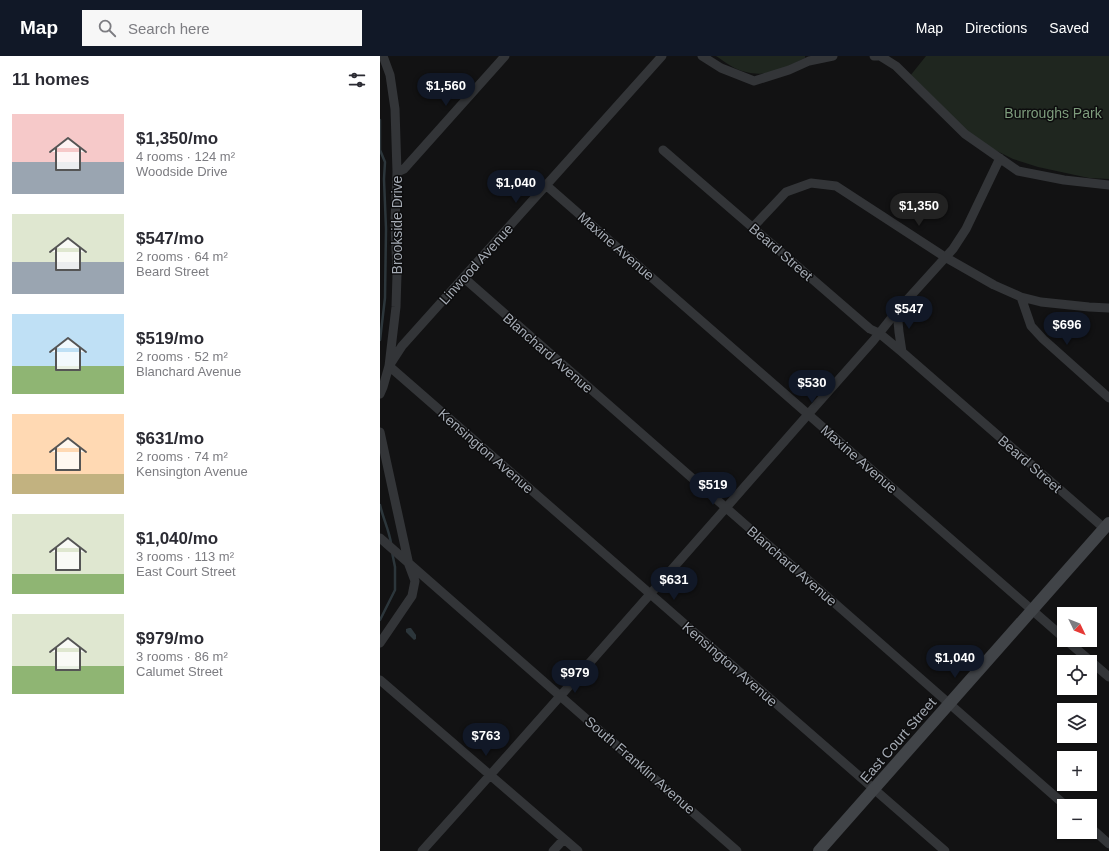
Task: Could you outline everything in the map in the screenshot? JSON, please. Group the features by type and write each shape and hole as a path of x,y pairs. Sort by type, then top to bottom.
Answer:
{"main road":[{"name":"East Court Street","path":"819,851 1107,526"}],"street":[{"name":"Brookside Drive","path":"380,394 384,387 389,366 396,307 395,222 397,172 395,110 390,75 383,56"},
{"path":"397,172 404,170 505,56"},
{"name":"Linwood Avenue","path":"389,366 402,346 662,56"},
{"path":"702,56 722,68 754,81 789,70 810,61 833,56"},
{"path":"874,56 880,56 896,66 965,134 1018,172 1064,180 1109,185"},
{"name":"Beard Street","path":"663,150 870,329 878,333 902,352 1107,526"},
{"path":"422,851 651,594 897,311 953,249 966,229 1000,158"},
{"path":"753,227 786,192 811,183 836,186 945,257 994,285 1021,297 1041,302 1109,308"},
{"name":"Maxine Avenue","path":"546,186 1057,632"},
{"name":"Blanchard Avenue","path":"464,278 1058,799"},
{"path":"1021,297 1031,326 1043,339 1109,398"},
{"path":"897,311 898,332 902,352"},
{"name":"Kensington Avenue","path":"389,366 945,851"},
{"path":"380,432 409,565 415,581 412,596 380,644"},
{"name":"South Franklin Avenue","path":"383,540 409,565 737,851"},
{"name":"Maxine Avenue","path":"1074,647 1109,677"},
{"path":"380,680 578,851"},
{"path":"1097,833 1109,844"},
{"path":"553,851 564,839"}],"green space":[{"path":"716,56 805,56 805,58 777,71 762,74 738,70"},
{"name":"Burroughs Park","path":"926,56 1109,56 1109,179 1089,178 1038,167 1013,159 976,139 910,76"}],"shaded area":[{"path":"411,628 416,635 416,639 414,640 406,632 406,629"}],"waterway":[{"path":"380,120 380,150 385,162 384,179 386,229 385,298 380,340"},
{"path":"380,505 391,543"},
{"path":"380,620 395,590 395,567 392,552"}]}
